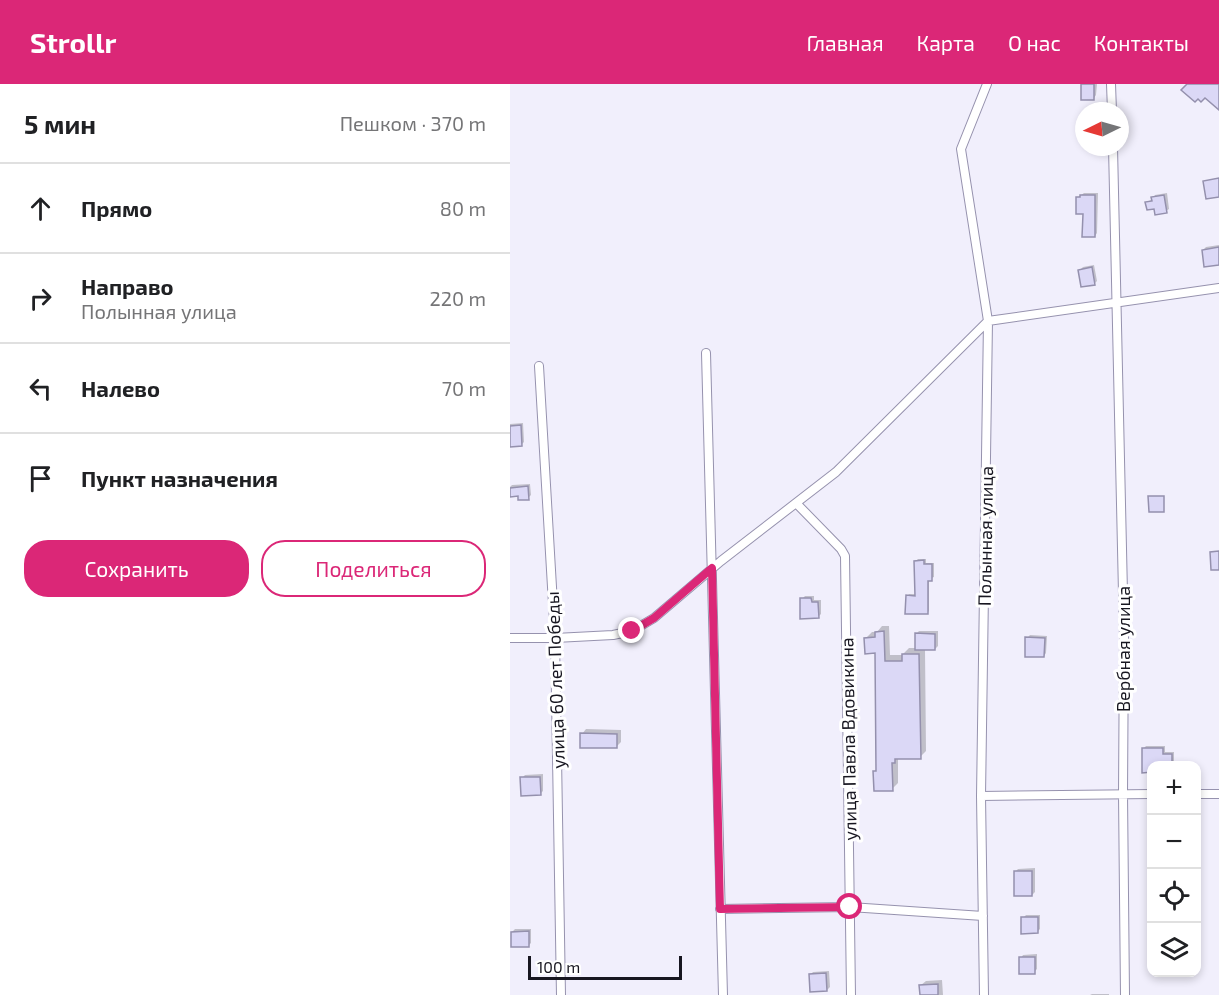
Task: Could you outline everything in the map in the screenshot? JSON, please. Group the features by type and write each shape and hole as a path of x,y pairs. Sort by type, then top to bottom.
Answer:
{"street":[{"name":"Полынная улица","path":"984,995 981,796 988,321 961,149 987,84"},
{"path":"1112,84 1112,102"},
{"name":"Вербная улица","path":"1113,156 1124,638 1125,995"},
{"path":"510,638 613,635 632,631 654,618 712,568 836,472 988,321 1219,288"},
{"path":"706,353 723,995"},
{"name":"улица 60 лет Победы","path":"539,366 555,638 561,995"},
{"name":"улица Павла Вдовикина","path":"796,503 841,549 845,556 851,995"},
{"path":"981,796 1147,794"},
{"path":"1201,794 1219,794"},
{"path":"720,909 850,907 983,916"}],"building":[{"path":"1081,84 1094,84 1094,100 1081,100"},
{"path":"1187,84 1219,84 1219,110 1205,98 1201,102 1198,99 1195,102 1181,90"},
{"path":"1219,178 1219,197 1206,199 1203,181"},
{"path":"1095,195 1095,237 1082,237 1083,214 1076,214 1076,197"},
{"path":"1164,195 1167,213 1155,215 1154,209 1147,210 1145,202 1152,201 1151,197"},
{"path":"1219,247 1219,265 1204,267 1202,250"},
{"path":"1092,267 1095,285 1081,287 1078,270"},
{"path":"521,425 522,446 510,447 510,426"},
{"path":"528,486 529,500 518,500 518,496 510,497 510,488"},
{"path":"1148,496 1164,496 1164,512 1149,512"},
{"path":"1219,551 1219,570 1211,570 1210,552"},
{"path":"924,560 924,564 932,564 932,581 928,581 928,614 905,614 906,595 915,596 914,561"},
{"path":"800,598 811,598 812,602 818,602 819,618 800,619"},
{"path":"884,631 885,661 902,661 902,654 919,654 921,759 895,759 895,763 892,763 893,791 874,791 873,771 876,771 875,653 865,654 864,638 875,637 875,632"},
{"path":"915,633 935,634 935,650 915,650"},
{"path":"1025,637 1045,638 1044,657 1025,657"},
{"path":"580,733 617,734 617,748 580,748"},
{"path":"1142,748 1163,748 1163,754 1172,754 1172,761 1147,761 1147,772 1142,773"},
{"path":"520,777 540,777 541,795 521,796"},
{"path":"1014,871 1032,871 1032,896 1014,896"},
{"path":"1021,917 1038,917 1038,933 1021,934"},
{"path":"529,931 529,947 511,947 511,932"},
{"path":"1019,957 1035,957 1035,974 1019,974"},
{"path":"826,973 827,991 810,992 809,974"},
{"path":"938,984 938,995 920,995 919,985"}],"route":[{"path":"632,631 654,618 712,568 720,909 850,907"}]}
